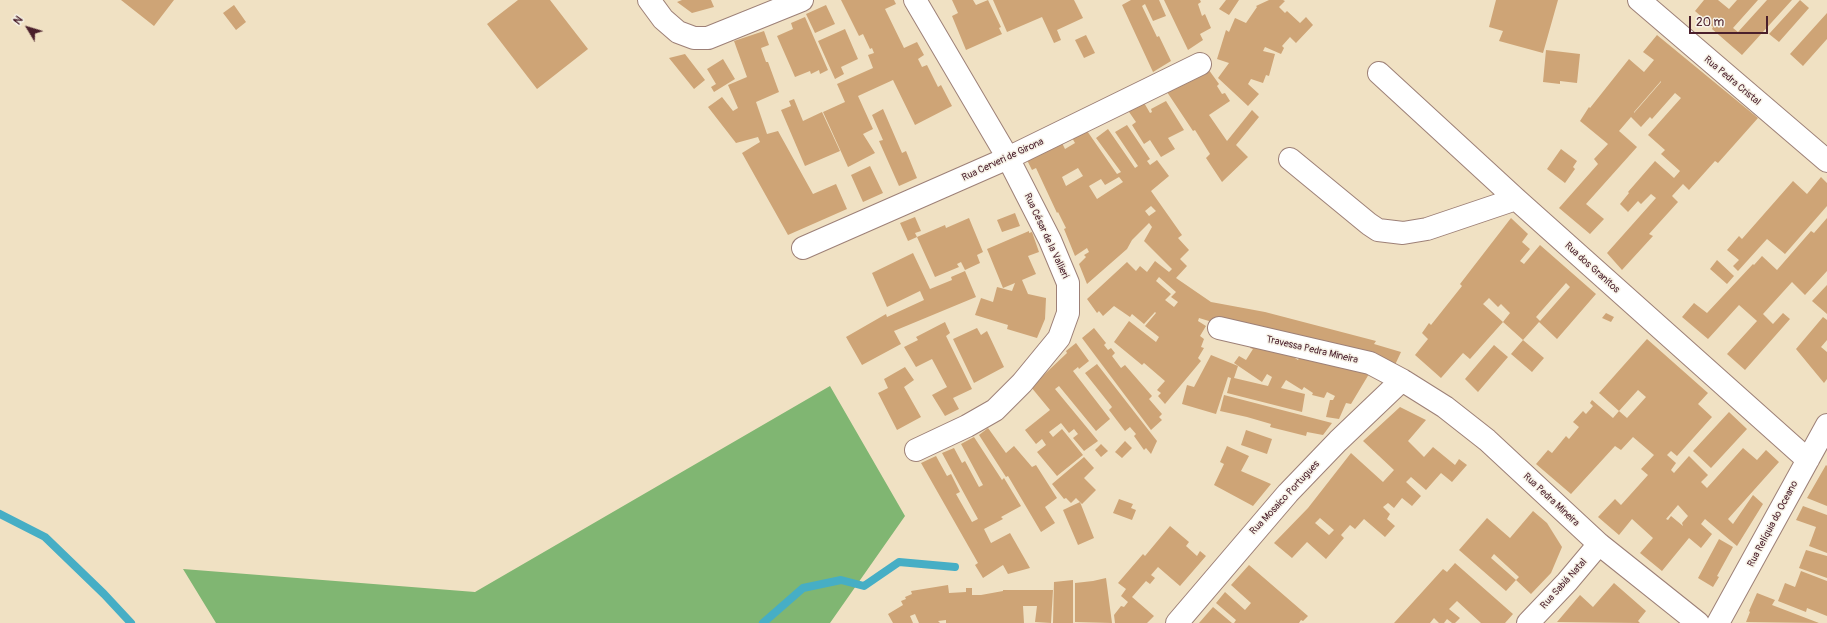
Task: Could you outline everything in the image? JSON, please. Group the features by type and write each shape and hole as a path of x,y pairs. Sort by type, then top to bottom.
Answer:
{"street":[{"path":"648,0 663,19 678,32 694,38 708,38 802,0"},
{"name":"Rua César de la Vallieri","path":"915,0 1008,158 1050,240 1068,283 1068,313 1059,338 1022,383 995,410 967,426 916,450"},
{"name":"Rua Pedra Cristal","path":"1639,0 1827,161"},
{"name":"Rua Cerveri de Girona","path":"803,248 1008,158 1200,64"},
{"name":"Rua dos Granitos","path":"1378,73 1516,199 1808,460"},
{"path":"1290,159 1378,230 1403,233 1427,229 1516,199"},
{"name":"Travessa Pedra Mineira","path":"1219,328 1370,363 1402,380"},
{"name":"Rua Pedra Mineira","path":"1402,380 1445,408 1487,440 1599,544 1698,623"},
{"name":"Rua Mosaico Portugues","path":"1177,623 1288,493 1338,441 1402,380"},
{"name":"Rua Relíquia do Oceano","path":"1718,623 1771,530 1827,425"},
{"name":"Rua Sabiá Natal","path":"1528,623 1567,582 1599,544"}],"green space":[{"path":"830,386 905,516 830,623 216,623 183,569 475,592"}],"building":[{"path":"121,0 174,0 154,26"},
{"path":"518,0 550,0 588,49 537,89 487,24"},
{"path":"682,0 711,0 714,7 692,13 677,2"},
{"path":"841,0 894,0 896,4 885,9 904,48 917,42 924,55 918,59 922,67 927,65 938,87 941,85 952,106 915,125 893,80 858,96 873,129 863,134 875,153 848,167 823,112 845,102 837,84 873,68 868,55 874,53 872,48 870,49 863,34 859,36"},
{"path":"952,0 973,0 976,5 988,0 1001,27 999,28 1002,34 966,50 952,16 958,13"},
{"path":"993,0 1074,0 1083,18 1057,30 1061,40 1054,43 1042,17 1007,32"},
{"path":"1131,0 1159,0 1166,16 1153,21 1145,4 1142,6 1171,61 1153,72 1122,5"},
{"path":"1164,0 1200,0 1201,2 1198,4 1202,16 1205,14 1211,28 1200,34 1203,40 1188,50"},
{"path":"1226,0 1239,0 1229,15 1219,9"},
{"path":"1269,0 1285,1 1279,7 1285,13 1287,11 1300,23 1306,17 1313,25 1296,43 1290,37 1282,46 1284,48 1281,54 1265,47 1263,51 1275,54 1269,76 1266,75 1263,83 1251,79 1248,84 1259,94 1248,106 1218,78 1229,63 1217,59 1226,30 1229,32 1235,18 1246,23 1257,7 1256,6"},
{"path":"1496,0 1558,0 1543,53 1499,41 1503,31 1489,27"},
{"path":"1704,0 1718,0 1729,9 1737,0 1758,0 1733,28 1738,32 1767,0 1792,0 1742,55 1712,29 1713,27 1695,11"},
{"path":"1800,0 1809,8 1779,42 1769,34"},
{"path":"234,5 246,22 236,30 223,13"},
{"path":"826,5 835,24 815,33 806,14"},
{"path":"1827,13 1827,39 1803,66 1790,54"},
{"path":"805,17 828,70 820,74 819,70 811,74 810,71 795,77 777,36 793,29 791,23"},
{"path":"845,29 858,59 841,67 844,74 835,79 818,41"},
{"path":"764,31 769,45 761,48 779,92 756,102 767,134 778,131 813,194 836,184 847,209 788,235 742,153 760,142 758,137 736,143 708,107 722,97 733,111 738,108 728,85 747,77 734,41"},
{"path":"1086,35 1095,53 1084,58 1075,40"},
{"path":"1657,35 1758,118 1718,163 1715,161 1689,190 1683,184 1672,196 1678,202 1649,234 1653,236 1622,270 1607,253 1656,198 1651,194 1641,204 1638,201 1628,212 1620,204 1629,193 1628,192 1655,161 1674,178 1680,171 1661,154 1665,150 1648,135 1681,98 1675,93 1652,119 1650,117 1641,127 1631,117 1619,131 1637,147 1586,204 1604,219 1590,234 1559,208 1598,164 1594,159 1608,144 1580,121 1589,107 1590,108 1629,59 1644,72 1654,60 1643,52","holes":["1661,81 1661,82 1634,113"]},
{"path":"1546,50 1580,54 1577,83 1560,81 1560,84 1543,82"},
{"path":"685,54 705,80 694,89 669,58"},
{"path":"723,59 735,79 714,92 711,87 716,84 707,69"},
{"path":"1206,66 1219,84 1217,86 1222,94 1225,93 1230,101 1209,115 1227,141 1252,110 1259,117 1236,145 1248,157 1222,182 1206,158 1210,154 1195,130 1193,131 1165,89"},
{"path":"794,99 803,121 822,112 840,151 805,166 781,110 791,106 789,101"},
{"path":"1143,101 1150,113 1152,112 1151,109 1166,101 1184,130 1168,138 1175,149 1161,157 1150,140 1144,144 1132,125 1136,122 1127,109"},
{"path":"883,109 902,153 906,151 917,178 899,186 879,141 883,140 872,115"},
{"path":"1127,125 1150,159 1147,161 1150,165 1157,160 1169,176 1151,191 1182,235 1178,238 1189,250 1180,259 1187,266 1176,278 1211,302 1265,312 1376,341 1374,344 1401,352 1394,367 1232,328 1199,318 1198,321 1206,326 1200,336 1204,339 1201,347 1204,348 1198,358 1201,361 1165,404 1158,396 1161,393 1157,390 1165,381 1144,363 1142,365 1114,342 1129,321 1156,342 1159,337 1145,326 1156,313 1155,312 1144,324 1132,314 1130,317 1114,306 1103,316 1099,311 1097,313 1087,299 1127,262 1136,271 1140,266 1147,272 1155,261 1169,272 1172,269 1144,241 1152,227 1149,223 1132,240 1127,249 1087,284 1079,264 1086,257 1084,255 1089,252 1087,248 1075,256 1064,229 1066,228 1058,212 1057,213 1036,168 1032,170 1027,160 1061,141 1065,149 1075,143 1071,136 1085,128 1117,174 1121,172 1096,138 1108,129 1135,168 1138,166 1115,132","holes":["1078,168 1083,176 1066,186 1062,177","1119,177 1123,182 1097,199 1089,186 1101,179 1105,185","1151,206 1156,211 1149,216 1145,211","1159,277 1176,292 1171,297 1178,302 1174,307 1165,300 1171,294 1156,281"]},
{"path":"1561,149 1577,161 1573,167 1575,169 1565,183 1547,169"},
{"path":"870,166 883,193 863,202 851,175"},
{"path":"1821,177 1827,183 1827,206 1785,254 1767,239 1738,271 1733,266 1739,260 1727,250 1739,236 1742,239 1793,181 1807,194"},
{"path":"1015,213 1020,226 1002,232 997,220"},
{"path":"915,217 921,231 915,233 917,237 908,241 900,223"},
{"path":"969,218 983,252 977,255 980,263 965,270 961,262 957,264 959,267 935,277 917,237 945,225 946,228"},
{"path":"1511,218 1528,234 1522,242 1530,249 1520,261 1524,264 1540,245 1596,294 1557,339 1539,322 1523,340 1503,322 1470,359 1463,353 1441,378 1415,355 1428,339 1422,333 1429,323 1431,325 1462,286 1460,284","holes":["1566,283 1570,287 1540,321 1536,317","1489,298 1498,307 1501,304 1510,313 1503,322 1483,304"]},
{"path":"1827,218 1827,271 1805,295 1792,282 1763,314 1773,324 1783,313 1790,319 1745,370 1727,354 1757,321 1739,305 1708,339 1682,317 1694,303 1707,313 1762,256 1777,270 1811,231 1814,233"},
{"path":"1029,231 1029,233 1032,232 1039,252 1028,256 1036,274 1022,280 1028,294 1046,298 1045,319 1037,338 1007,329 1008,325 975,315 981,298 993,302 997,287 1012,291 1015,283 1003,288 987,249"},
{"path":"913,253 930,289 952,280 951,277 965,271 976,297 894,331 901,344 862,365 846,337 886,314 887,317 924,300 920,291 887,307 872,273"},
{"path":"1717,260 1734,276 1727,284 1710,269"},
{"path":"1827,285 1827,314 1812,301"},
{"path":"1606,313 1614,317 1611,322 1602,318"},
{"path":"1823,317 1827,320 1827,340 1821,347 1827,352 1827,379 1824,383 1796,349"},
{"path":"945,322 950,333 946,336 972,389 953,398 959,409 945,416 932,395 947,387 932,359 916,367 904,347 918,340 916,337"},
{"path":"977,328 981,335 987,331 1004,367 974,383 953,339"},
{"path":"1094,328 1106,343 1104,345 1108,350 1111,348 1115,353 1112,356 1121,368 1125,365 1152,396 1149,399 1162,414 1159,417 1162,420 1151,430 1082,338"},
{"path":"1255,337 1278,347 1298,360 1304,350 1331,366 1335,360 1350,370 1356,360 1372,369 1351,404 1346,403 1339,419 1326,417 1330,400 1333,400 1335,396 1327,392 1324,398 1312,395 1313,393 1304,387 1302,390 1286,380 1281,388 1305,394 1302,412 1227,393 1231,378 1228,377 1216,414 1182,404 1187,385 1194,387 1211,355 1238,366 1234,378 1268,386 1272,377 1267,374 1262,382 1234,363 1239,356 1246,360 1253,349 1250,348"},
{"path":"1647,339 1708,393 1698,404 1712,417 1677,456 1671,451 1667,455 1676,463 1671,470 1674,473 1689,456 1708,475 1701,482 1707,488 1743,448 1757,460 1766,450 1779,462 1728,519 1733,524 1753,495 1763,504 1737,546 1705,519 1701,524 1712,534 1701,548 1689,538 1662,571 1640,553 1653,538 1632,519 1619,535 1598,517 1615,499 1621,505 1648,475 1641,469 1654,455 1633,437 1621,450 1615,446 1571,494 1536,464 1548,450 1552,453 1566,436 1569,439 1579,427 1573,422 1583,411 1586,414 1593,406 1590,403 1592,400 1613,418 1619,411 1599,393","holes":["1638,390 1646,397 1627,418 1619,411","1678,505 1688,516 1682,523 1683,526 1671,516 1668,520 1666,519"]},
{"path":"1523,340 1544,358 1532,372 1511,354"},
{"path":"1076,343 1089,361 1079,369 1078,367 1073,371 1110,419 1096,431 1059,386 1055,389 1098,441 1084,451 1073,438 1078,434 1074,429 1069,433 1061,423 1049,432 1053,437 1062,429 1083,455 1057,476 1037,452 1046,445 1042,439 1036,444 1025,430 1050,410 1031,387 1067,353 1066,351"},
{"path":"1494,345 1508,357 1478,392 1465,379"},
{"path":"1097,364 1157,441 1151,454 1146,448 1144,450 1134,436 1136,434 1130,427 1125,431 1109,410 1112,407 1085,373"},
{"path":"905,367 914,380 904,387 921,417 897,430 878,393 888,388 884,379"},
{"path":"1224,395 1332,423 1323,435 1307,432 1306,436 1270,427 1271,424 1220,411"},
{"path":"1400,407 1426,420 1408,441 1424,457 1433,447 1455,465 1459,459 1467,465 1452,482 1441,473 1426,490 1411,477 1406,482 1421,496 1412,506 1402,498 1394,508 1388,503 1383,507 1390,514 1387,519 1395,526 1385,537 1364,519 1355,529 1350,525 1341,535 1344,538 1326,559 1307,542 1292,558 1274,543 1308,508 1351,453 1383,482 1394,470 1363,441","holes":["1320,518 1334,530 1329,535 1315,523"]},
{"path":"1729,412 1747,429 1711,468 1693,451"},
{"path":"988,428 1006,453 1014,446 1032,467 1036,465 1057,498 1045,507 1055,523 1041,532 1008,476 1006,477 979,435"},
{"path":"1246,430 1272,439 1267,454 1241,445"},
{"path":"974,437 1002,480 1004,478 1021,506 1001,517 1003,519 984,529 991,543 1010,533 1030,568 1008,574 1003,565 983,578 975,565 978,563 921,463 936,456 947,476 951,474 960,492 956,494 972,522 978,519 942,453 954,448 962,463 965,461 979,487 983,485 961,444"},
{"path":"1125,441 1132,448 1122,458 1115,452"},
{"path":"1101,444 1108,451 1101,457 1095,450"},
{"path":"1227,446 1249,456 1241,471 1271,484 1253,506 1214,485 1224,464 1220,462"},
{"path":"1084,457 1094,468 1084,478 1096,490 1082,504 1076,498 1071,503 1066,498 1064,499 1052,484"},
{"path":"1826,465 1827,466 1827,506 1807,498"},
{"path":"1119,499 1133,504 1131,508 1136,510 1132,520 1113,513"},
{"path":"1080,502 1094,538 1078,545 1063,510"},
{"path":"1803,506 1827,515 1827,553 1809,546 1816,527 1796,520"},
{"path":"1533,511 1547,523 1562,547 1551,573 1531,594 1516,580 1506,591 1459,550 1487,518 1510,538","holes":["1494,554 1519,577 1516,580 1491,558"]},
{"path":"1170,526 1189,542 1186,546 1197,556 1200,551 1206,556 1180,586 1158,567 1151,575 1155,578 1150,584 1146,581 1132,597 1154,616 1147,623 1115,623 1114,615 1121,606 1124,607 1128,602 1121,596 1126,589 1118,583 1143,554 1145,556"},
{"path":"1719,539 1733,547 1717,576 1719,577 1713,587 1698,578"},
{"path":"1806,550 1827,556 1827,578 1799,568"},
{"path":"1455,563 1513,614 1505,623 1481,623 1457,601 1449,609 1460,618 1455,623 1452,623 1447,619 1444,623 1439,623 1434,618 1430,623 1394,623 1443,569 1447,572"},
{"path":"1249,565 1308,616 1299,623 1234,623 1236,620 1216,603 1225,592 1245,610 1251,603 1231,585"},
{"path":"1801,571 1827,581 1827,616 1807,608 1806,612 1778,601 1785,583 1795,587"},
{"path":"1106,578 1112,623 1075,622 1075,583"},
{"path":"1073,580 1073,623 1053,623 1054,582"},
{"path":"1614,583 1646,611 1638,621 1640,623 1557,622 1580,595 1593,607"},
{"path":"948,585 949,593 966,592 966,588 972,588 972,595 981,595 1003,590 1053,590 1051,623 1035,622 1037,606 1023,606 1024,623 946,623 946,620 938,621 940,623 919,623 915,614 910,616 913,623 893,623 888,614 903,605 901,601 906,599 905,597 912,594 911,591"},
{"path":"1757,593 1775,600 1772,605 1819,623 1746,622"},
{"path":"1213,607 1232,623 1199,623"}],"waterway":[{"path":"0,514 45,537 104,594 131,623"},
{"path":"763,623 803,588 841,580 864,586 899,562 955,567"}]}
